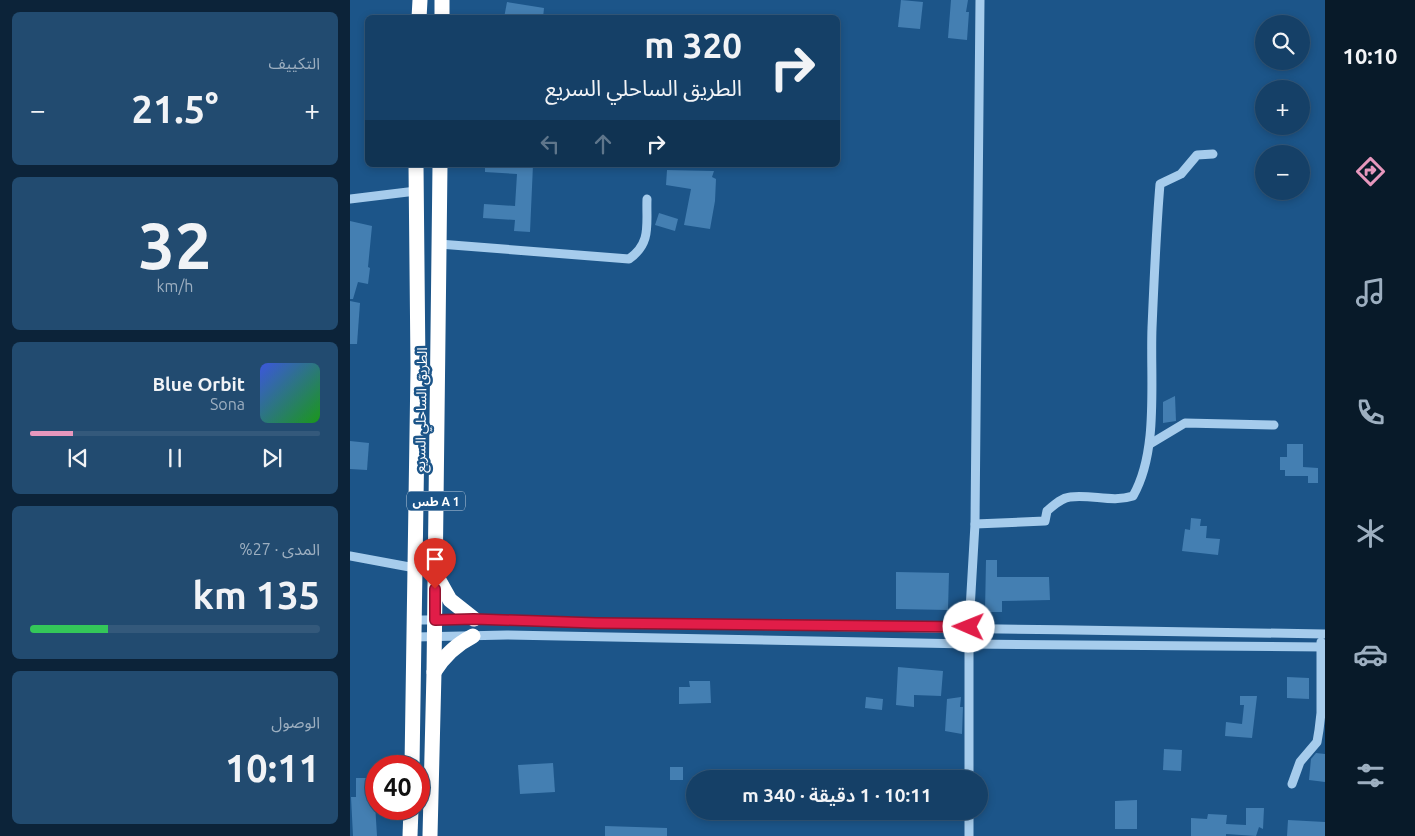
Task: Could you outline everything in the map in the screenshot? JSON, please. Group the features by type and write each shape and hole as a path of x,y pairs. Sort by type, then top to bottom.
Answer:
{"highway":[{"path":"420,0 420,15"},
{"path":"442,0 442,15"},
{"name":"الطريق الساحلي السريع","path":"412,755 418,368 416,167"},
{"name":"الطريق الساحلي السريع","path":"430,836 436,574 440,167"},
{"path":"436,574 450,600 474,619"},
{"path":"434,672 454,647 473,636"},
{"path":"410,836 411,820"}],"street":[{"path":"969,770 969,627 976,524 980,0"},
{"path":"976,524 1045,520 1047,510 1058,502 1070,497 1120,500 1133,496 1141,482 1150,444 1152,328 1160,184 1181,174 1197,155 1213,154"},
{"path":"350,199 416,191"},
{"path":"439,244 630,259 639,252 646,239 647,199"},
{"path":"1150,444 1184,423 1274,425"},
{"path":"350,556 415,568"},
{"path":"415,620 474,619 596,623 969,627 1323,634 1320,730 1317,742 1300,762 1292,784"},
{"path":"594,637 596,623"},
{"path":"856,626 857,642"},
{"path":"1114,646 1116,631"},
{"path":"415,637 594,637 1114,646 1323,647"},
{"path":"969,820 969,836"}],"building":[{"path":"901,0 923,2 920,29 898,27"},
{"path":"951,0 968,0 966,12 969,12 967,40 948,38"},
{"path":"507,2 544,8 543,15 505,15"},
{"path":"485,167 533,167 530,232 514,231 515,220 483,218 484,204 515,206 517,174 485,172"},
{"path":"667,170 714,171 712,177 716,179 715,201 710,229 684,225 691,189 666,185"},
{"path":"659,213 678,219 675,231 655,225"},
{"path":"350,221 372,226 368,284 358,282 353,299 350,299"},
{"path":"350,301 360,303 357,344 350,344"},
{"path":"1175,396 1176,421 1163,423 1163,402"},
{"path":"350,441 369,443 367,470 350,469"},
{"path":"1287,444 1303,444 1303,467 1318,468 1318,483 1308,483 1308,476 1285,476 1285,470 1280,470 1280,457 1287,457"},
{"path":"1191,518 1201,519 1200,526 1207,526 1206,538 1220,539 1218,555 1182,551 1185,529 1190,530"},
{"path":"986,560 997,560 997,577 1049,577 1050,600 1002,601 1002,612 985,612"},
{"path":"896,572 949,573 948,610 896,609"},
{"path":"898,667 943,671 941,696 914,695 914,707 896,705"},
{"path":"1287,677 1309,678 1309,699 1287,698"},
{"path":"689,681 710,681 711,703 679,704 679,687 690,687"},
{"path":"1240,696 1257,696 1252,738 1225,736 1226,722 1242,724 1244,705 1240,705"},
{"path":"866,697 883,699 882,710 865,708"},
{"path":"961,697 960,707 963,707 962,734 945,731 947,699"},
{"path":"1164,749 1182,750 1181,771 1163,770"},
{"path":"1316,753 1325,754 1325,782 1309,780 1311,759"},
{"path":"553,763 555,792 520,794 518,765"},
{"path":"670,767 683,767 683,780 670,780"},
{"path":"356,778 365,778 365,820 376,820 377,836 353,836 351,797 356,797"},
{"path":"1137,800 1137,829 1115,829 1115,801"},
{"path":"1246,808 1264,808 1263,829 1259,827 1256,836 1226,834 1226,836 1191,836 1191,818 1207,819 1208,814 1227,815 1226,824 1246,825"},
{"path":"1288,820 1325,822 1325,836 1287,836"},
{"path":"605,826 667,828 667,836 605,836"}],"route":[{"path":"435,589 435,620 474,619 596,623 969,627"}]}
